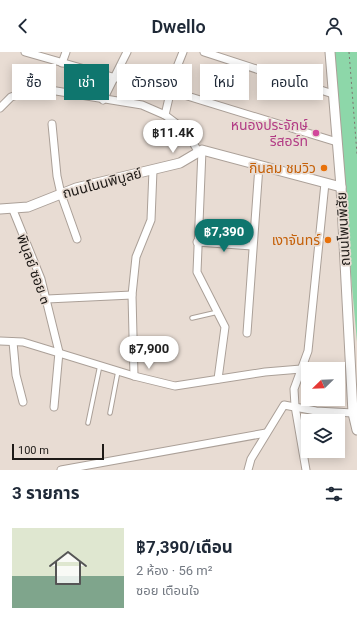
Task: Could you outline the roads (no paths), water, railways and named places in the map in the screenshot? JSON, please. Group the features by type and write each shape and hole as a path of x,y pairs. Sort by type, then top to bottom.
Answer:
{"street":[{"path":"25,52 116,78"},
{"path":"62,63 66,52"},
{"path":"109,90 116,78 127,52"},
{"path":"178,64 183,52"},
{"path":"204,52 333,94"},
{"name":"ถนนโพนพิสัย","path":"330,52 341,187 352,413 357,430"},
{"path":"0,108 11,97 28,91 50,90 64,93"},
{"path":"192,97 337,142"},
{"path":"103,100 142,105 165,115 185,130 200,151 197,272 226,327 218,379"},
{"path":"165,115 169,100"},
{"path":"52,124 57,176 61,194 78,239"},
{"path":"200,151 341,187"},
{"name":"ถนนโนนพิบูลย์","path":"0,209 13,210 28,208 76,188 180,163 192,158 200,151"},
{"path":"247,333 252,246 259,166"},
{"path":"134,376 132,295 136,257 152,220 153,170"},
{"path":"304,362 308,351 325,183"},
{"name":"พิบุลย์ ซอย ๓","path":"13,210 41,279 59,352 54,407"},
{"path":"197,242 252,246"},
{"path":"47,300 132,295"},
{"path":"0,341 23,342 100,364 134,376 175,386 265,372 301,370 294,389 295,406 306,470"},
{"path":"13,342 16,375 23,402"},
{"path":"248,470 251,459 284,405 316,411 352,413"},
{"path":"61,470 266,433"}],"lane":[{"path":"192,318 218,312"},
{"path":"88,423 100,364"},
{"path":"110,413 119,370"}],"place":[{"name":"หนองประจักษ์ รีสอร์ท","path":"316,133"},
{"name":"กินลม ชมวิว","path":"324,168"},
{"name":"เงาจันทร์","path":"328,240"}]}
